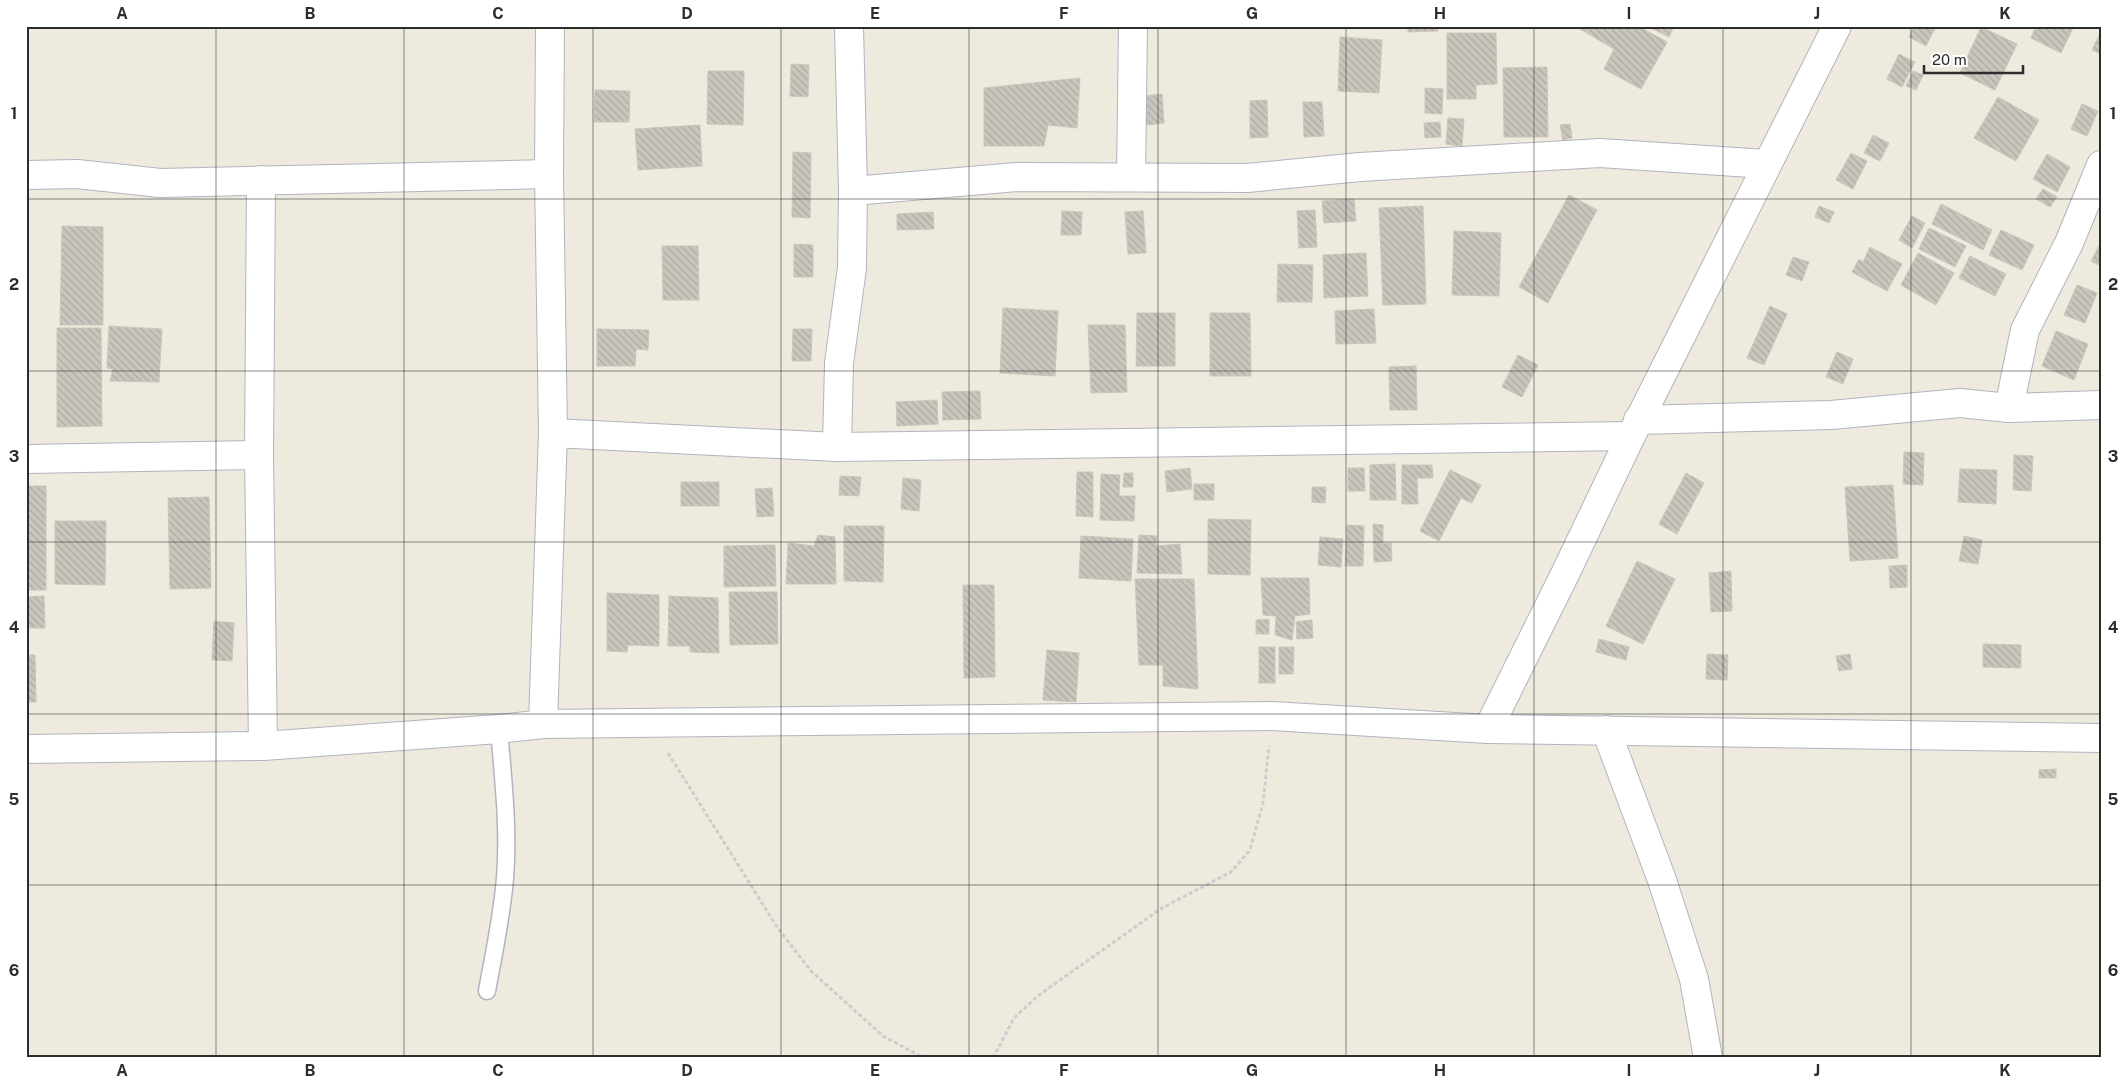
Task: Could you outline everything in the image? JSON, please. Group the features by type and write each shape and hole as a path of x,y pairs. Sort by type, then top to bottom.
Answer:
{"street":[{"path":"543,724 553,433 549,174 550,26"},
{"path":"838,447 839,364 852,268 853,191 850,26"},
{"path":"1131,176 1133,26"},
{"path":"1488,729 1566,574 1634,428 1766,164 1838,26"},
{"path":"853,191 1017,177 1247,178 1360,167 1600,153 1766,164"},
{"path":"2009,408 2025,330 2069,243 2101,165"},
{"path":"26,175 77,174 160,183 549,174"},
{"path":"261,180 259,455 263,746"},
{"path":"553,433 838,447 1634,428 1831,415 1960,403 2009,408 2101,405"},
{"path":"26,459 259,455"},
{"path":"26,749 263,746 499,729 543,724 1272,716 1488,729 2101,738"},
{"path":"1606,730 1662,880 1694,979 1708,1058"}],"lane":[{"path":"486,991 498,933 505,877 506,812 499,729"}],"path":[{"path":"993,1058 1014,1018 1039,995 1162,908 1230,872 1250,850 1263,802 1272,716"},
{"path":"648,723 777,927 811,971 883,1036 924,1058"}],"building":[{"path":"1408,26 1438,26 1438,31 1408,32"},
{"path":"1575,26 1638,26 1667,42 1641,89 1604,69 1614,49"},
{"path":"1647,26 1674,26 1669,37"},
{"path":"1914,26 1936,26 1926,46 1909,37"},
{"path":"2036,26 2074,26 2061,53 2031,38"},
{"path":"1981,27 2017,44 1995,90 1960,73"},
{"path":"2101,31 2101,54 2092,50"},
{"path":"1447,33 1496,33 1497,84 1476,85 1476,99 1447,99"},
{"path":"1340,37 1382,40 1379,93 1338,91"},
{"path":"1899,54 1915,62 1902,87 1887,79"},
{"path":"791,64 809,65 808,97 790,96"},
{"path":"1547,67 1548,137 1504,137 1503,68"},
{"path":"708,71 744,71 743,125 707,124"},
{"path":"1913,71 1923,75 1916,90 1906,86"},
{"path":"1080,78 1077,128 1048,125 1044,146 984,146 984,88"},
{"path":"1425,88 1443,89 1442,114 1425,113"},
{"path":"595,90 630,91 629,122 594,122"},
{"path":"1162,94 1164,123 1146,125 1144,96"},
{"path":"1998,97 2039,120 2016,161 1974,138"},
{"path":"1267,100 1268,137 1250,138 1250,101"},
{"path":"1303,102 1322,102 1324,136 1304,137"},
{"path":"2082,104 2098,111 2087,136 2071,129"},
{"path":"1448,118 1464,119 1462,146 1446,144"},
{"path":"1440,122 1441,137 1425,138 1424,123"},
{"path":"1570,124 1572,138 1563,140 1560,125"},
{"path":"700,125 702,166 638,170 635,129"},
{"path":"1873,135 1889,143 1880,161 1864,153"},
{"path":"793,152 811,153 810,218 792,217"},
{"path":"1851,153 1867,161 1853,189 1836,180"},
{"path":"2047,154 2070,167 2057,192 2033,179"},
{"path":"2043,189 2057,197 2050,207 2036,199"},
{"path":"1569,195 1597,210 1548,303 1519,287"},
{"path":"1354,199 1356,221 1324,223 1322,201"},
{"path":"1941,204 1992,230 1983,250 1932,224"},
{"path":"1423,206 1426,304 1383,305 1379,208"},
{"path":"1819,206 1834,212 1829,223 1815,217"},
{"path":"1315,210 1317,247 1299,248 1297,211"},
{"path":"1062,211 1082,212 1081,235 1061,235"},
{"path":"1143,211 1146,253 1128,254 1125,212"},
{"path":"933,212 934,229 897,230 897,214"},
{"path":"1912,216 1925,223 1912,248 1899,240"},
{"path":"62,226 103,227 103,325 60,325"},
{"path":"1929,228 1966,246 1955,267 1919,249"},
{"path":"2001,230 2034,245 2022,270 1989,255"},
{"path":"1454,231 1501,233 1499,296 1452,295"},
{"path":"794,244 813,245 813,277 794,277"},
{"path":"662,246 698,246 699,300 663,300"},
{"path":"2099,246 2101,247 2101,266 2091,261"},
{"path":"1870,247 1902,264 1887,291 1852,272 1859,259 1863,262"},
{"path":"1366,253 1368,296 1324,298 1323,255"},
{"path":"1918,253 1954,273 1936,305 1901,285"},
{"path":"1970,256 2006,274 1995,296 1959,278"},
{"path":"1793,257 1809,262 1802,281 1786,275"},
{"path":"1278,264 1313,265 1312,302 1277,302"},
{"path":"2077,285 2097,293 2085,323 2064,315"},
{"path":"1770,306 1787,314 1764,365 1747,358"},
{"path":"1003,308 1058,311 1055,376 1000,373"},
{"path":"1374,309 1376,343 1336,344 1335,311"},
{"path":"1137,313 1175,313 1175,366 1136,366"},
{"path":"1210,313 1250,313 1251,376 1210,376"},
{"path":"1088,325 1125,325 1127,392 1091,393"},
{"path":"109,326 162,329 159,382 110,381 113,369 107,368"},
{"path":"57,328 101,328 102,426 57,427"},
{"path":"597,329 649,330 648,350 636,349 635,366 597,366"},
{"path":"793,329 812,329 811,361 792,361"},
{"path":"2056,331 2088,344 2074,380 2042,366"},
{"path":"1837,352 1853,359 1843,384 1826,377"},
{"path":"1518,355 1538,365 1522,397 1502,387"},
{"path":"1416,366 1417,410 1390,410 1389,367"},
{"path":"980,391 981,419 943,420 942,392"},
{"path":"937,400 938,424 897,426 896,402"},
{"path":"1904,452 1924,453 1923,485 1903,484"},
{"path":"2014,455 2033,456 2031,491 2013,490"},
{"path":"1395,464 1396,500 1370,500 1370,465"},
{"path":"1402,465 1432,465 1433,478 1417,478 1418,504 1402,504"},
{"path":"1190,468 1192,489 1167,492 1165,471"},
{"path":"1348,468 1364,468 1365,491 1348,491"},
{"path":"1960,469 1997,470 1996,504 1958,502"},
{"path":"1450,470 1481,485 1472,503 1461,498 1439,541 1420,531"},
{"path":"1077,472 1093,472 1093,517 1076,516"},
{"path":"1124,473 1133,473 1133,487 1123,487"},
{"path":"1686,473 1704,483 1677,534 1659,524"},
{"path":"1101,474 1120,475 1119,496 1135,496 1134,521 1100,520"},
{"path":"840,476 861,477 859,496 839,495"},
{"path":"903,478 921,480 919,511 901,509"},
{"path":"681,482 719,482 719,506 681,506"},
{"path":"1194,484 1214,484 1214,500 1194,500"},
{"path":"1893,485 1898,558 1850,561 1845,487"},
{"path":"26,486 46,486 46,590 26,590"},
{"path":"1312,487 1326,487 1325,503 1312,502"},
{"path":"772,488 774,516 757,517 755,489"},
{"path":"209,497 211,588 170,589 168,498"},
{"path":"1208,519 1251,520 1250,575 1208,574"},
{"path":"55,521 106,521 105,585 55,584"},
{"path":"1373,524 1383,525 1383,544 1391,543 1392,561 1374,562"},
{"path":"1347,525 1364,526 1363,566 1345,566"},
{"path":"844,526 884,526 883,582 844,581"},
{"path":"818,535 835,537 836,584 786,584 788,543 814,546"},
{"path":"1139,535 1157,536 1156,546 1180,544 1182,574 1137,573"},
{"path":"1081,536 1133,539 1131,581 1079,578"},
{"path":"1964,536 1982,540 1978,564 1959,561"},
{"path":"1320,537 1343,539 1341,567 1318,565"},
{"path":"775,545 776,586 724,587 724,546"},
{"path":"1637,561 1675,579 1643,644 1606,626"},
{"path":"1907,565 1907,587 1890,588 1889,566"},
{"path":"1731,571 1732,611 1711,612 1709,573"},
{"path":"1261,578 1309,578 1310,614 1295,616 1292,640 1275,635 1276,616 1263,615"},
{"path":"1135,579 1194,579 1198,689 1163,686 1163,665 1139,665"},
{"path":"963,585 994,585 995,677 964,678"},
{"path":"729,592 777,592 778,644 730,645"},
{"path":"607,593 659,595 659,646 628,645 627,652 607,651"},
{"path":"44,596 45,628 26,628 26,597"},
{"path":"669,596 718,598 719,653 690,652 690,646 668,646"},
{"path":"1269,619 1269,634 1256,634 1256,620"},
{"path":"1312,620 1313,638 1297,639 1296,622"},
{"path":"214,621 234,623 232,661 212,660"},
{"path":"1599,639 1629,647 1626,660 1596,652"},
{"path":"1983,644 2021,645 2021,668 1983,667"},
{"path":"1259,647 1275,647 1275,683 1259,683"},
{"path":"1279,647 1294,647 1293,674 1279,674"},
{"path":"1047,650 1079,653 1076,702 1043,700"},
{"path":"1707,654 1728,655 1727,680 1706,679"},
{"path":"1850,654 1852,669 1839,671 1836,656"},
{"path":"26,655 35,655 36,702 26,702"},
{"path":"2056,769 2056,778 2039,778 2039,770"}]}
